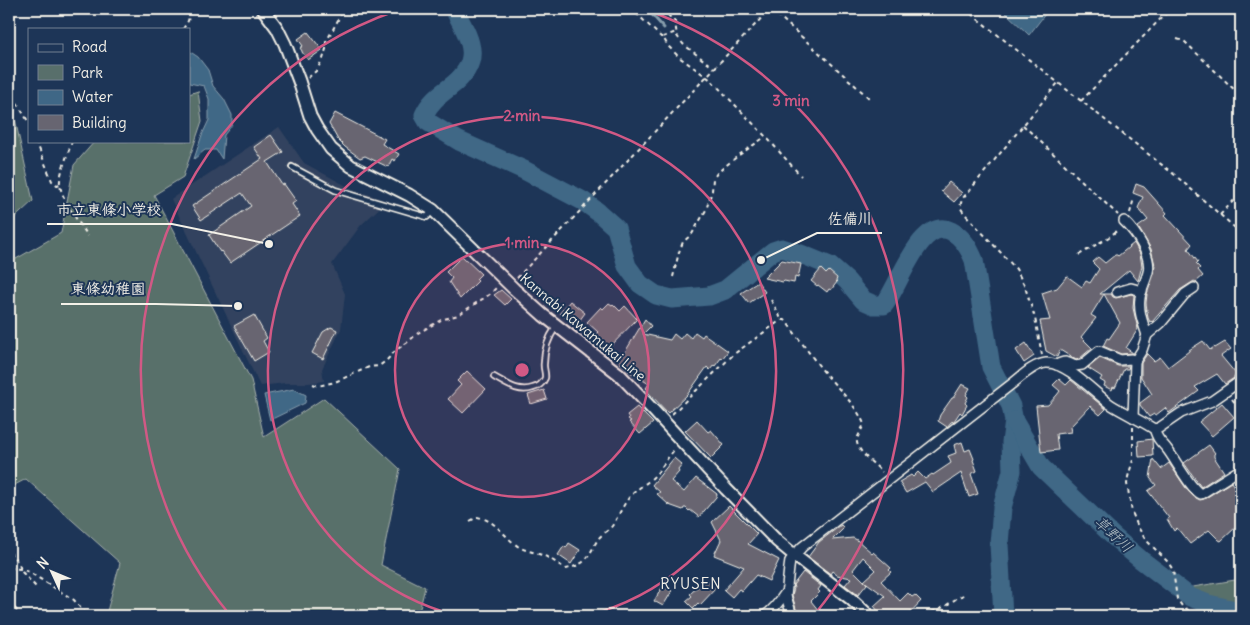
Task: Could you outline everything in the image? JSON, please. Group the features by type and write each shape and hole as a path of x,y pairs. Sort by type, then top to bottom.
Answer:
{"main road":[{"name":"Kannabi Kawamukai Line","path":"263,9 285,44 310,116 331,149 351,166 409,195 433,210 507,282 556,325 619,374 777,541 870,616"}],"street":[{"path":"1124,221 1130,226 1147,256 1149,269 1140,296 1141,320 1147,336"},
{"path":"1117,292 1131,288 1142,291"},
{"path":"1134,417 1135,361 1142,350 1147,336 1185,294 1194,288"},
{"path":"1057,365 1063,361 1075,366 1082,365 1099,351 1120,360 1131,359 1135,361"},
{"path":"792,616 786,592 790,561 802,546 1038,365 1047,363 1067,370 1111,404 1154,428 1159,428 1181,413 1212,401 1239,382"},
{"path":"1154,428 1156,436 1166,447 1184,476 1198,493 1201,494 1241,469"},
{"path":"764,616 786,592"}],"lane":[{"path":"292,168 335,190 427,217 433,210"},
{"path":"494,377 524,391 541,384 545,379 544,363 549,338 556,325"}],"path":[{"path":"184,28 188,21 191,9"},
{"path":"299,81 310,77 316,71 323,59 326,42 344,9"},
{"path":"629,9 663,37 668,46 679,57 711,80 802,176"},
{"path":"662,9 675,22 677,36 683,44 714,68"},
{"path":"313,384 318,386 335,382 369,367 379,366 418,333 458,314 507,282 563,229 770,9 869,98"},
{"path":"965,9 1176,176 1241,233"},
{"path":"1081,101 1170,9"},
{"path":"663,37 676,32"},
{"path":"1177,39 1184,41 1241,96"},
{"path":"1043,364 1035,318 1025,287 1016,269 960,207 965,195 1058,83"},
{"path":"9,89 28,121"},
{"path":"1023,125 1124,221"},
{"path":"673,277 683,242 696,229 706,210 717,173 766,137"},
{"path":"36,142 52,181 57,185 60,184"},
{"path":"72,142 62,170 61,190 65,200 88,236"},
{"path":"1220,215 1241,194"},
{"path":"1079,255 1109,237 1120,227 1130,212 1134,198"},
{"path":"771,300 780,314 781,320"},
{"path":"664,422 734,354 781,320"},
{"path":"781,320 785,320 824,373 853,406 864,424 857,438 857,444 860,450 888,480"},
{"path":"1241,322 1237,342 1241,372"},
{"path":"1226,391 1236,404 1241,416"},
{"path":"1134,417 1132,433 1134,460 1127,484 1132,512 1145,539 1168,562 1173,570 1177,599 1182,606 1197,616"},
{"path":"470,521 477,517 481,518 492,523 524,550 548,557 566,569 575,566 588,559 598,539 610,528 629,497 657,473 670,454 683,442"},
{"path":"9,552 18,562 22,572 36,588"},
{"path":"9,568 29,572 74,600 87,616"},
{"path":"925,616 940,609 957,597 967,594"},
{"path":"9,602 22,616"}],"shaded area":[{"path":"279,127 304,163 350,188 387,201 361,225 332,264 345,294 341,329 322,369 324,381 260,386 171,199"}],"green space":[{"path":"198,91 202,121 183,177 154,195 251,380 264,437 324,398 400,469 381,565 425,587 418,616 107,616 120,563 26,479 9,488 9,263 61,233 74,165 94,142 190,142 190,94"},
{"path":"15,119 33,201 9,223 9,121"},
{"path":"1241,579 1241,616 1211,616 1177,598 1177,582 1187,588"}],"water":[{"path":"1002,9 1049,9 1029,35"},
{"path":"190,52 198,57 208,70 213,86 224,99 232,115 232,125 224,135 222,159 216,150 205,150 194,159 209,120 209,99 204,86 190,83"},
{"path":"294,389 306,395 305,403 270,420 264,395"}],"building":[{"path":"308,32 322,50 308,60 300,48 303,46 298,39"},
{"path":"335,113 385,139 382,144 399,154 395,161 392,159 388,167 365,156 360,158 345,147 338,140 329,124"},
{"path":"271,135 283,152 267,162 282,185 284,184 296,201 292,204 300,216 230,263 209,235 251,206 242,193 201,220 192,206 262,159 254,147"},
{"path":"949,182 962,193 954,202 941,191"},
{"path":"1136,184 1144,187 1167,213 1165,215 1192,244 1188,249 1198,262 1196,264 1200,268 1198,270 1203,276 1180,290 1152,322 1148,318 1146,303 1155,265 1151,249 1138,227 1148,220 1138,208 1143,197 1133,193"},
{"path":"1134,243 1140,254 1142,266 1138,281 1129,270 1100,294 1104,294 1091,315 1096,318 1081,337 1092,348 1076,360 1060,350 1057,357 1046,351 1040,321 1050,320 1042,293 1057,288 1067,276 1082,287 1086,281 1090,283 1099,269 1092,262 1098,257 1105,263 1115,255 1118,256"},
{"path":"462,256 481,274 476,279 478,281 460,299 449,282 452,278 446,272"},
{"path":"782,260 801,264 798,278 795,277 794,283 764,278"},
{"path":"821,269 826,274 829,271 837,278 837,282 827,292 811,281"},
{"path":"758,282 765,292 749,303 741,293"},
{"path":"501,290 511,299 505,305 494,295"},
{"path":"1104,294 1111,294 1116,298 1134,295 1133,308 1138,329 1126,348 1133,353 1121,354 1103,346 1107,338 1109,339 1120,323"},
{"path":"570,301 585,313 576,325 560,313"},
{"path":"609,303 613,304 620,311 625,306 637,319 607,350 593,337 598,332 587,322 601,307 603,309"},
{"path":"254,315 267,338 263,341 269,352 254,361 234,326"},
{"path":"645,319 651,326 643,334 670,340 674,334 680,339 685,333 691,338 695,332 702,337 704,334 728,351 710,370 707,367 687,395 668,413 647,391 646,388 649,384 627,370 619,362"},
{"path":"331,327 337,330 323,359 312,353 323,332"},
{"path":"1203,341 1210,350 1225,342 1231,349 1221,356 1236,374 1234,378 1225,384 1217,374 1195,387 1199,391 1169,413 1165,408 1156,415 1154,414 1149,417 1140,405 1152,394 1141,377 1141,363 1147,354 1154,361 1160,357 1168,367"},
{"path":"1026,343 1034,356 1024,363 1016,350"},
{"path":"1100,358 1118,366 1129,366 1128,369 1124,369 1115,388 1113,387 1112,390 1104,386 1105,383 1100,380 1102,377 1088,368"},
{"path":"467,371 486,389 463,413 448,399 461,385 457,381"},
{"path":"1059,379 1066,385 1071,380 1106,409 1100,415 1090,406 1070,427 1071,432 1056,434 1058,450 1041,452 1036,406 1048,405 1057,395 1060,391 1053,385"},
{"path":"962,384 970,388 966,395 968,397 965,403 967,405 962,414 960,412 947,427 938,421 940,415"},
{"path":"544,390 547,399 531,404 528,395"},
{"path":"1222,403 1234,417 1212,436 1199,422"},
{"path":"637,407 653,423 640,434 629,422 631,421 627,415"},
{"path":"697,420 708,432 711,430 724,445 711,458 685,431"},
{"path":"1152,439 1153,456 1139,457 1138,441"},
{"path":"962,442 965,451 970,449 974,459 977,471 971,474 978,494 969,497 961,473 933,492 925,482 906,493 899,482 911,475 913,477 918,472 925,479 933,475 951,463 948,456 956,453 954,445"},
{"path":"1209,445 1224,472 1201,487 1184,463"},
{"path":"674,458 682,465 671,481 684,492 696,478 717,494 699,517 686,508 683,510 669,505 657,494 660,492 652,485"},
{"path":"1153,459 1161,469 1169,463 1188,491 1200,500 1231,482 1241,496 1241,529 1236,527 1221,541 1209,530 1190,544 1177,528 1174,531 1167,519 1169,518 1148,491 1156,485 1150,478"},
{"path":"729,506 757,534 748,544 779,560 769,581 756,575 742,591 739,589 732,597 724,590 744,567 714,555 721,540 712,522"},
{"path":"841,525 844,528 832,540 853,538 857,540 891,568 889,570 891,572 881,581 900,601 908,593 912,597 915,595 921,601 907,616 904,616 901,612 896,616 882,616 874,606 885,596 864,581 867,584 858,595 845,585 851,578 837,575 832,571 830,574 808,557 819,542","holes":["863,557 876,570 864,581 853,570"]},
{"path":"569,543 580,550 571,564 558,555 564,546 566,548"},
{"path":"803,572 821,586 818,590 820,592 811,601 823,616 798,616 792,595 793,585"},
{"path":"706,579 716,588 700,605 698,603 693,608 686,601 692,596 690,594"},
{"path":"663,586 672,591 663,606 654,601"}],"waterway":[{"path":"454,9 469,41 471,59 461,77 438,96 429,107 424,115 428,122 459,141 524,170 583,201 598,212 616,228 627,266 640,284 656,295 672,299 709,296 725,290 773,251 782,248 830,266 847,281 863,300 874,305 884,305 920,243 930,234 940,229 951,231 962,240 968,247 974,260 991,367 1011,406 1014,421 1011,442 1012,471 1002,508 999,544 1003,616"},
{"path":"647,9 664,28"},
{"name":"草野川","path":"1014,421 1041,467 1114,537 1140,559 1190,597 1208,604 1241,610"}],"place":[{"name":"市立東條小学校","path":"269,244"},
{"name":"佐備川","path":"761,260"},
{"name":"東條幼稚園","path":"238,306"}],"district":[{"name":"RYUSEN","path":"691,583"}]}
